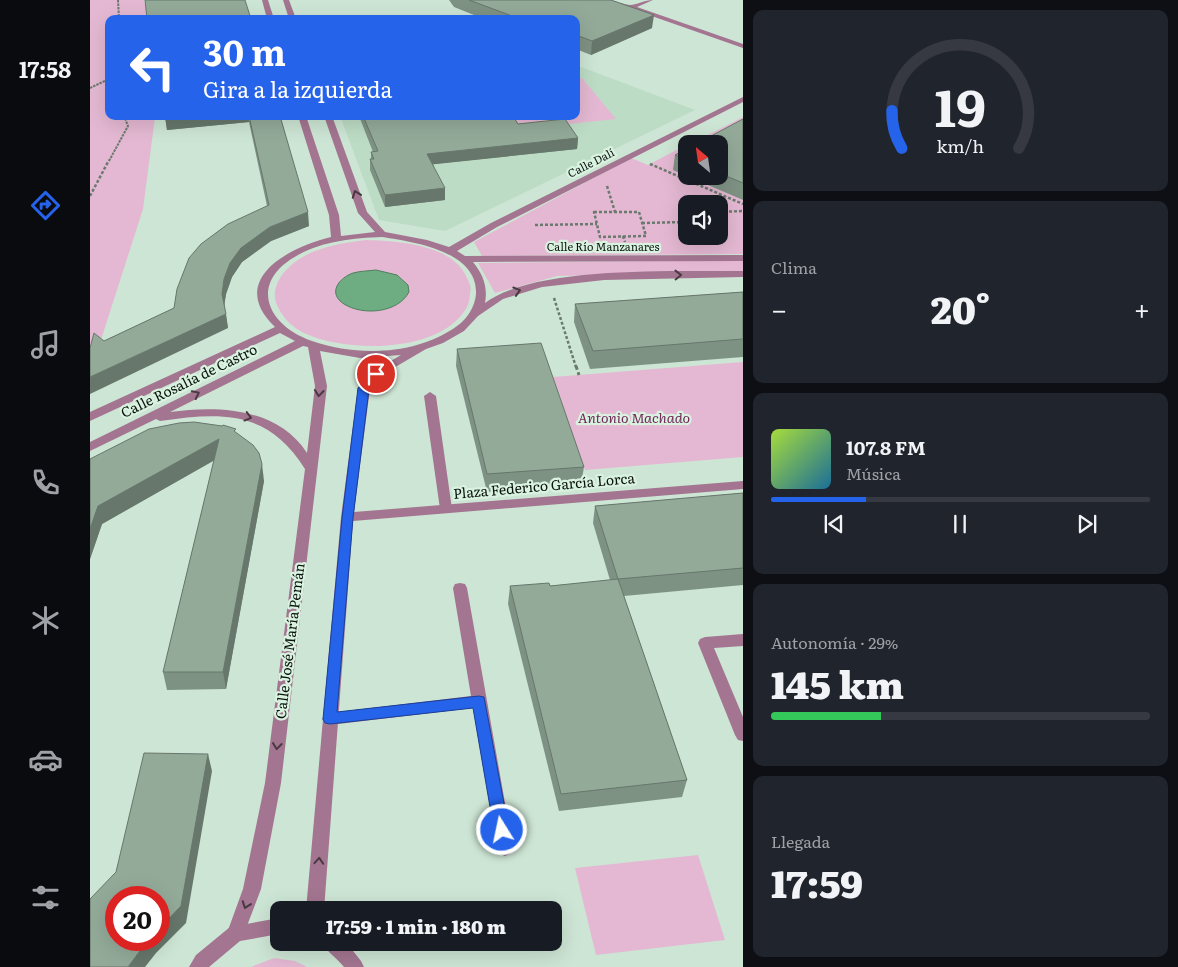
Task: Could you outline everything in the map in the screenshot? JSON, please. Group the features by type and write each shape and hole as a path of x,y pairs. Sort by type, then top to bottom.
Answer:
{"street":[{"path":"265,0 270,15"},
{"path":"286,0 292,15"},
{"path":"609,0 743,46"},
{"path":"631,7 650,0"},
{"name":"Calle Dalí","path":"450,250 494,225 743,98"},
{"path":"303,120 334,215 336,238"},
{"path":"329,120 363,213 382,234"},
{"path":"422,347 386,354 358,354 328,350 307,344 280,329 266,313 262,298 264,285 270,274 293,254 310,246 336,238 382,234 411,237 450,250 463,259 476,272 482,286 481,301 475,314"},
{"name":"Calle Río Manzanares","path":"463,259 743,258"},
{"path":"316,901 347,518 364,388 376,374 422,347 443,339 460,329 475,314 499,296 549,283 604,277 743,274"},
{"name":"Calle Rosalía de Castro","path":"90,417 280,329"},
{"name":"Calle Rosalía de Castro","path":"90,447 307,344"},
{"name":"Calle José María Pemán","path":"236,933 252,889 273,783 321,386 307,344"},
{"path":"430,396 446,509"},
{"path":"148,418 189,412 218,412 250,417 277,429 293,442 310,468"},
{"name":"Plaza Federico García Lorca","path":"347,518 743,485"},
{"path":"460,588 505,848"},
{"path":"743,640 705,643 743,735"},
{"path":"330,719 479,701"},
{"path":"198,967 202,961 236,933 270,927"},
{"path":"343,951 355,967"}],"path":[{"path":"118,0 119,15"},
{"path":"90,88 105,81"},
{"path":"90,196 128,126 126,120"},
{"path":"631,156 743,204"},
{"path":"603,170 614,212"},
{"path":"594,212 639,212 642,223 646,236 600,237 594,212"},
{"path":"728,212 743,212"},
{"path":"642,223 678,222"},
{"path":"531,225 597,224"},
{"path":"623,236 630,259"},
{"path":"549,283 579,375"}],"shaded area":[{"path":"580,67 695,110 445,231 379,220 342,120 580,120"},
{"path":"376,270 397,275 408,285 409,292 404,299 389,308 370,311 352,308 339,300 336,291 343,278 361,271"}],"green space":[{"path":"90,0 144,0 147,15 105,15 105,120 155,120 143,209 90,374"},
{"path":"580,78 582,78 616,119 522,129 516,120 580,120"},
{"path":"743,117 743,254 482,256 474,242 631,158 648,165 678,149 678,185 728,185 728,135 708,135"},
{"path":"366,240 408,243 437,251 450,258 460,267 470,285 470,298 467,307 454,322 436,334 415,341 392,345 367,346 344,344 322,340 300,331 285,318 276,303 275,291 282,275 299,259 309,254 331,246","holes":["364,271 406,298 388,308 368,310 353,308 344,278"]},
{"path":"743,260 743,272 557,276 495,293 478,263"},
{"name":"Antonio Machado","path":"743,362 743,457 585,470 553,377"},
{"path":"698,855 725,940 596,955 575,868"},
{"path":"274,958 295,961 307,967 251,967"}],"building":[{"path":"145,0 245,0 250,15 147,15"},
{"path":"469,0 611,0 654,15 592,41 580,36 580,15 509,15"},
{"path":"743,119 743,183 728,177 728,135 713,135"},
{"path":"250,120 281,120 308,212 270,227 241,248 230,263 224,279 222,294 226,314 90,377 90,348 94,333 104,341 174,308 177,289 189,258 201,244 228,224 269,205"},
{"path":"365,120 516,120 518,124 566,120 578,138 427,154 445,188 385,195 370,159 374,159 371,152 378,151"},
{"path":"743,292 743,339 593,351 575,304"},
{"path":"541,343 584,467 487,474 457,349"},
{"path":"194,422 223,425 236,429 234,431 253,445 259,453 262,464 223,672 163,672 219,439 98,506 90,529 90,459 149,429"},
{"path":"743,493 743,568 618,579 595,506"},
{"path":"618,579 687,780 561,794 510,586 549,583 550,586"},
{"path":"144,753 208,754 181,906 170,918 170,886 105,886 105,951 140,951 128,967 90,967 90,899 116,872"}],"route":[{"path":"376,374 364,388 347,518 330,719 479,701 502,830"}]}
